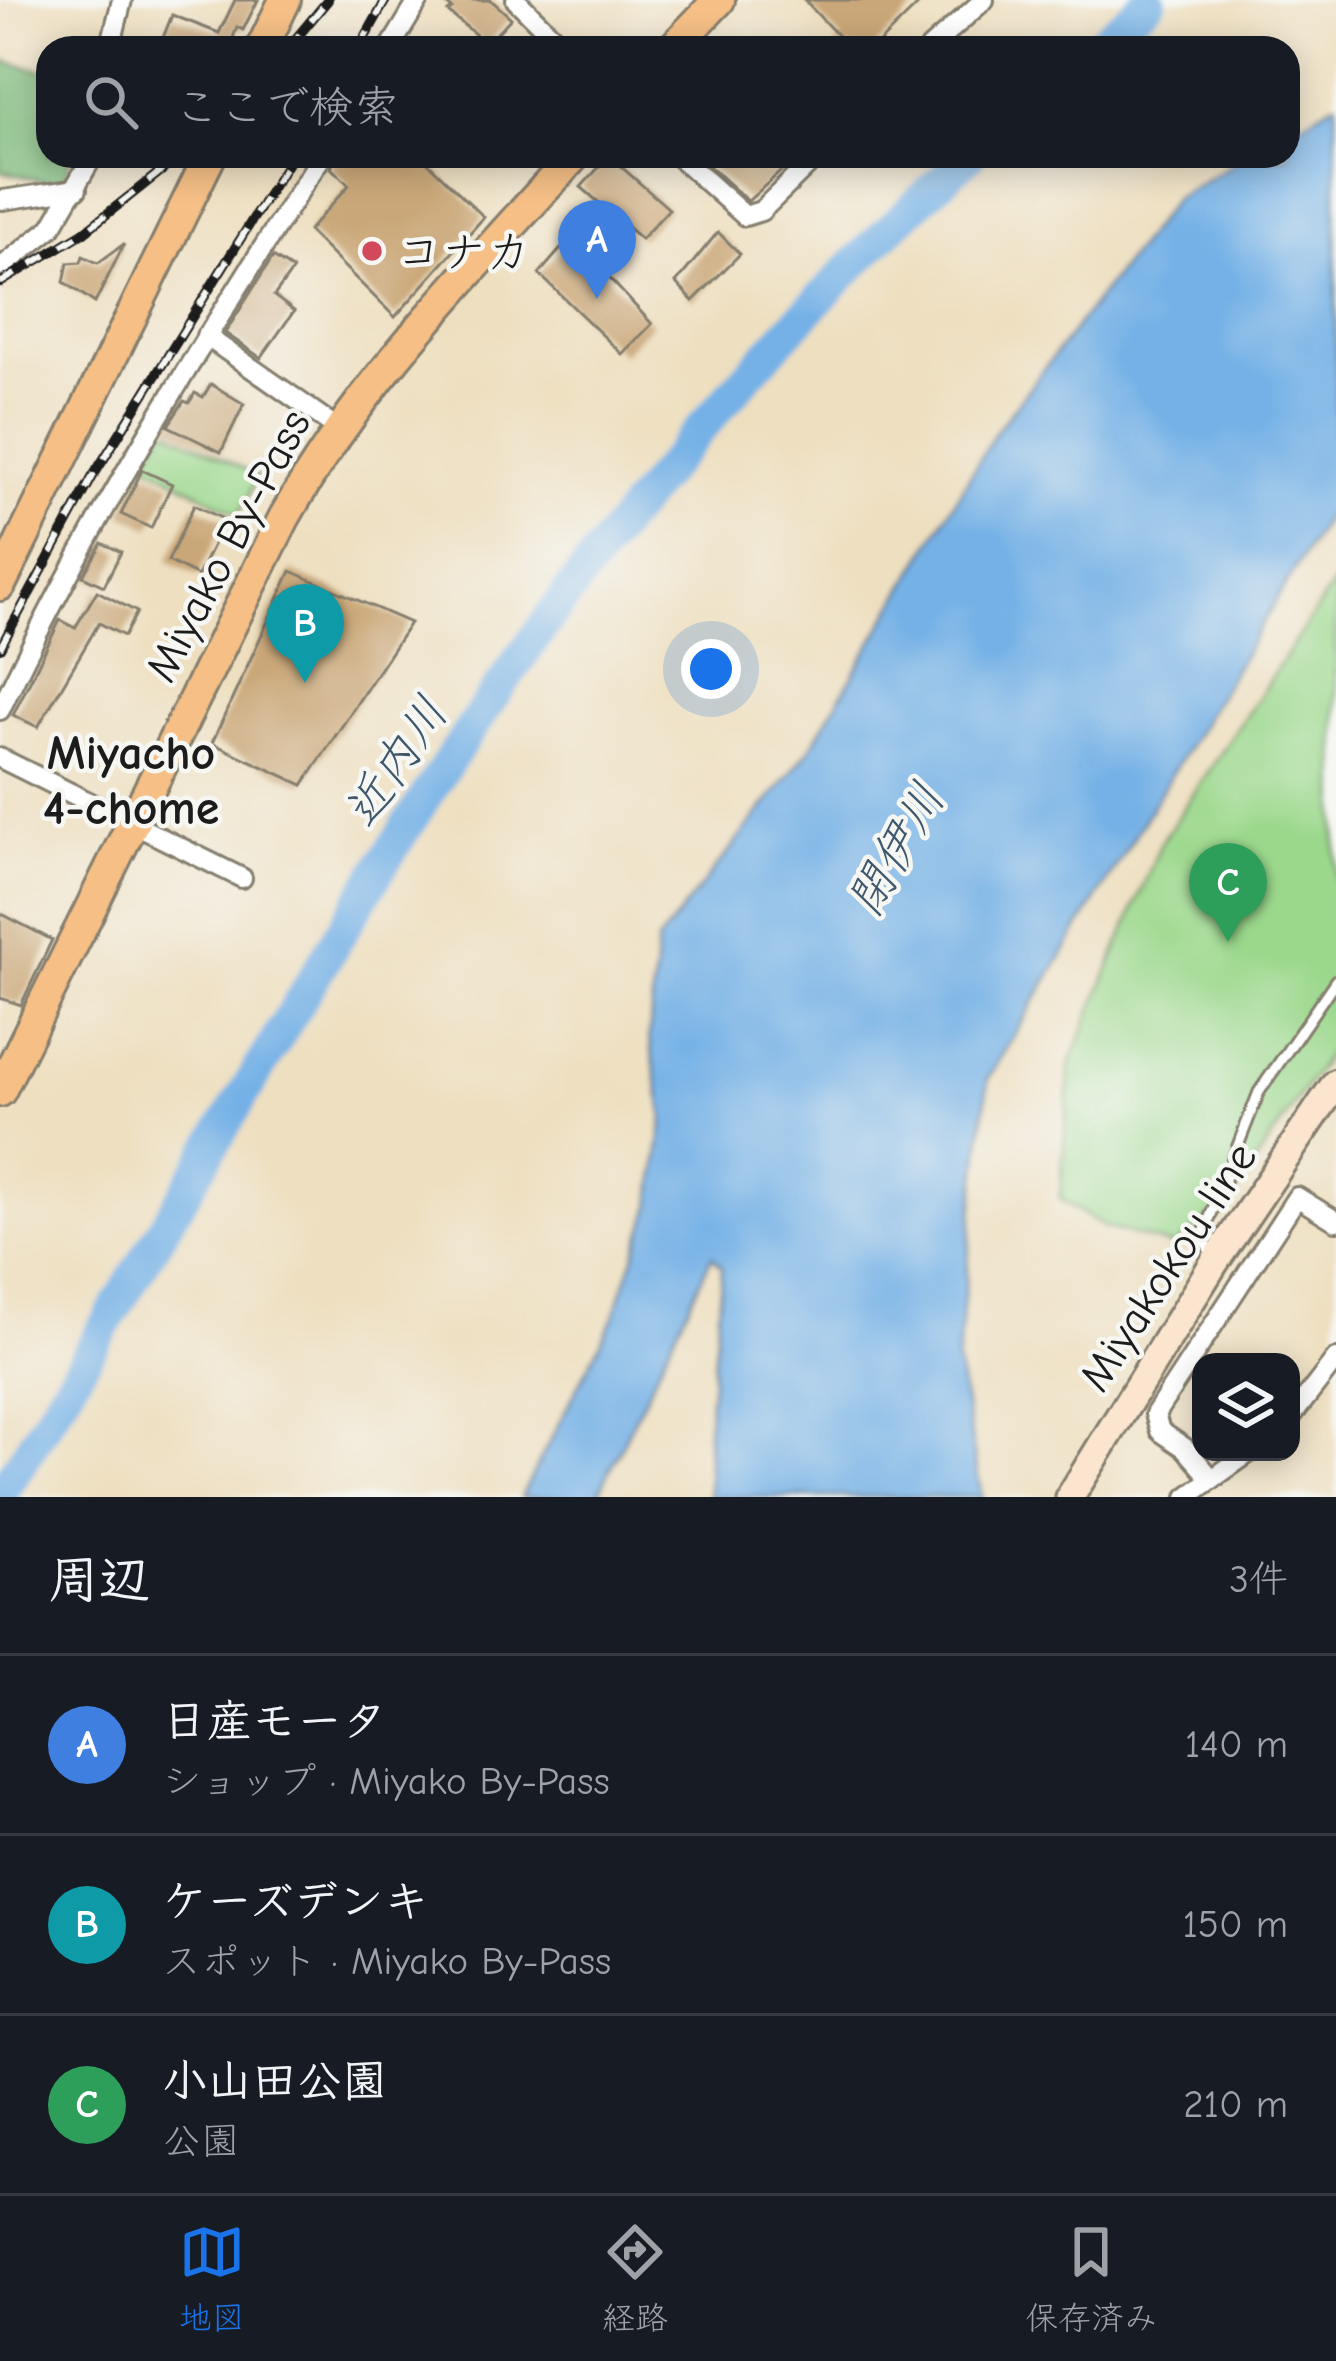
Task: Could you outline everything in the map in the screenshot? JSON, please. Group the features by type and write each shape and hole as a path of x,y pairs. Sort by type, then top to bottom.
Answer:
{"main road":[{"path":"268,36 285,0"},
{"path":"685,36 719,0"},
{"path":"0,585 204,168"},
{"name":"Miyako By-Pass","path":"0,1090 284,518 337,428 388,362 563,168"},
{"name":"Miyakokou line","path":"1070,1497 1214,1264 1336,1083"}],"street":[{"path":"113,36 122,0"},
{"path":"397,36 419,0"},
{"path":"516,0 552,36"},
{"path":"944,36 985,0"},
{"path":"2,266 51,228 87,168"},
{"path":"0,710 50,605 206,336 314,168"},
{"path":"692,168 746,216 761,212 805,168"},
{"path":"3,200 77,189"},
{"path":"206,336 337,428"},
{"path":"0,758 242,878"},
{"path":"1212,1479 1186,1448 1160,1431 1155,1414 1297,1197 1336,1221"},
{"path":"1300,1405 1336,1359"},
{"path":"1187,1497 1237,1461"}],"lane":[{"path":"1214,1264 1203,1234 1259,1092 1336,980"}],"green space":[{"path":"0,60 36,69 36,168 68,168 64,186 0,171"},
{"path":"165,428 258,476 239,515 145,463"},
{"path":"1336,580 1336,1041 1231,1200 1174,1246 1104,1227 1060,1199 1070,1064 1161,843"}],"water":[{"name":"閉伊川","path":"1336,102 1336,501 988,1079 957,1361 982,1497 709,1497 707,1432 722,1267 712,1256 597,1497 521,1497 613,1319 651,1207 664,1117 649,1037 657,942 810,749 996,431 1175,198 1226,168 1300,168 1300,124"}],"building":[{"path":"235,0 258,0 243,30 237,27 234,36 164,36 172,15 219,33"},
{"path":"442,0 491,0 511,18 494,36 477,36 448,12 452,9"},
{"path":"804,0 923,0 886,36 838,36"},
{"path":"331,168 433,168 484,217 395,317 308,231 349,185"},
{"path":"598,168 623,168 669,209 641,239 581,187"},
{"path":"711,168 785,168 748,201"},
{"path":"718,232 740,254 693,301 676,283"},
{"path":"576,242 652,324 622,354 539,274 565,244"},
{"path":"124,244 95,303 64,282 68,263 81,262 83,256 98,263"},
{"path":"273,257 293,270 274,296 294,311 261,358 225,333"},
{"path":"211,384 244,404 221,452 168,426 184,401 189,403 195,393 203,397"},
{"path":"142,470 172,484 151,528 121,514"},
{"path":"194,505 225,520 198,576 168,561"},
{"path":"102,543 121,552 104,586 83,576"},
{"path":"291,571 410,623 303,785 212,743"},
{"path":"97,591 137,612 124,636 99,623 38,727 13,715 60,620 75,628"},
{"path":"0,913 52,940 21,1005 0,998"}],"waterway":[{"name":"近内川","path":"1108,36 1150,0"},
{"name":"近内川","path":"0,1496 405,829 528,647 664,472 736,389 811,308 956,168"}],"railway":[{"path":"298,36 328,0"},
{"path":"366,36 386,0"},
{"path":"0,283 83,233 165,168"},
{"path":"0,648 92,478 285,168"}],"place":[{"name":"コナカ","path":"372,251"},
{"name":"日産モータ","path":"597,299"},
{"name":"ケーズデンキ","path":"305,683"},
{"name":"小山田公園","path":"1228,942"}],"district":[{"name":"Miyacho 4-chome","path":"131,780"}]}
